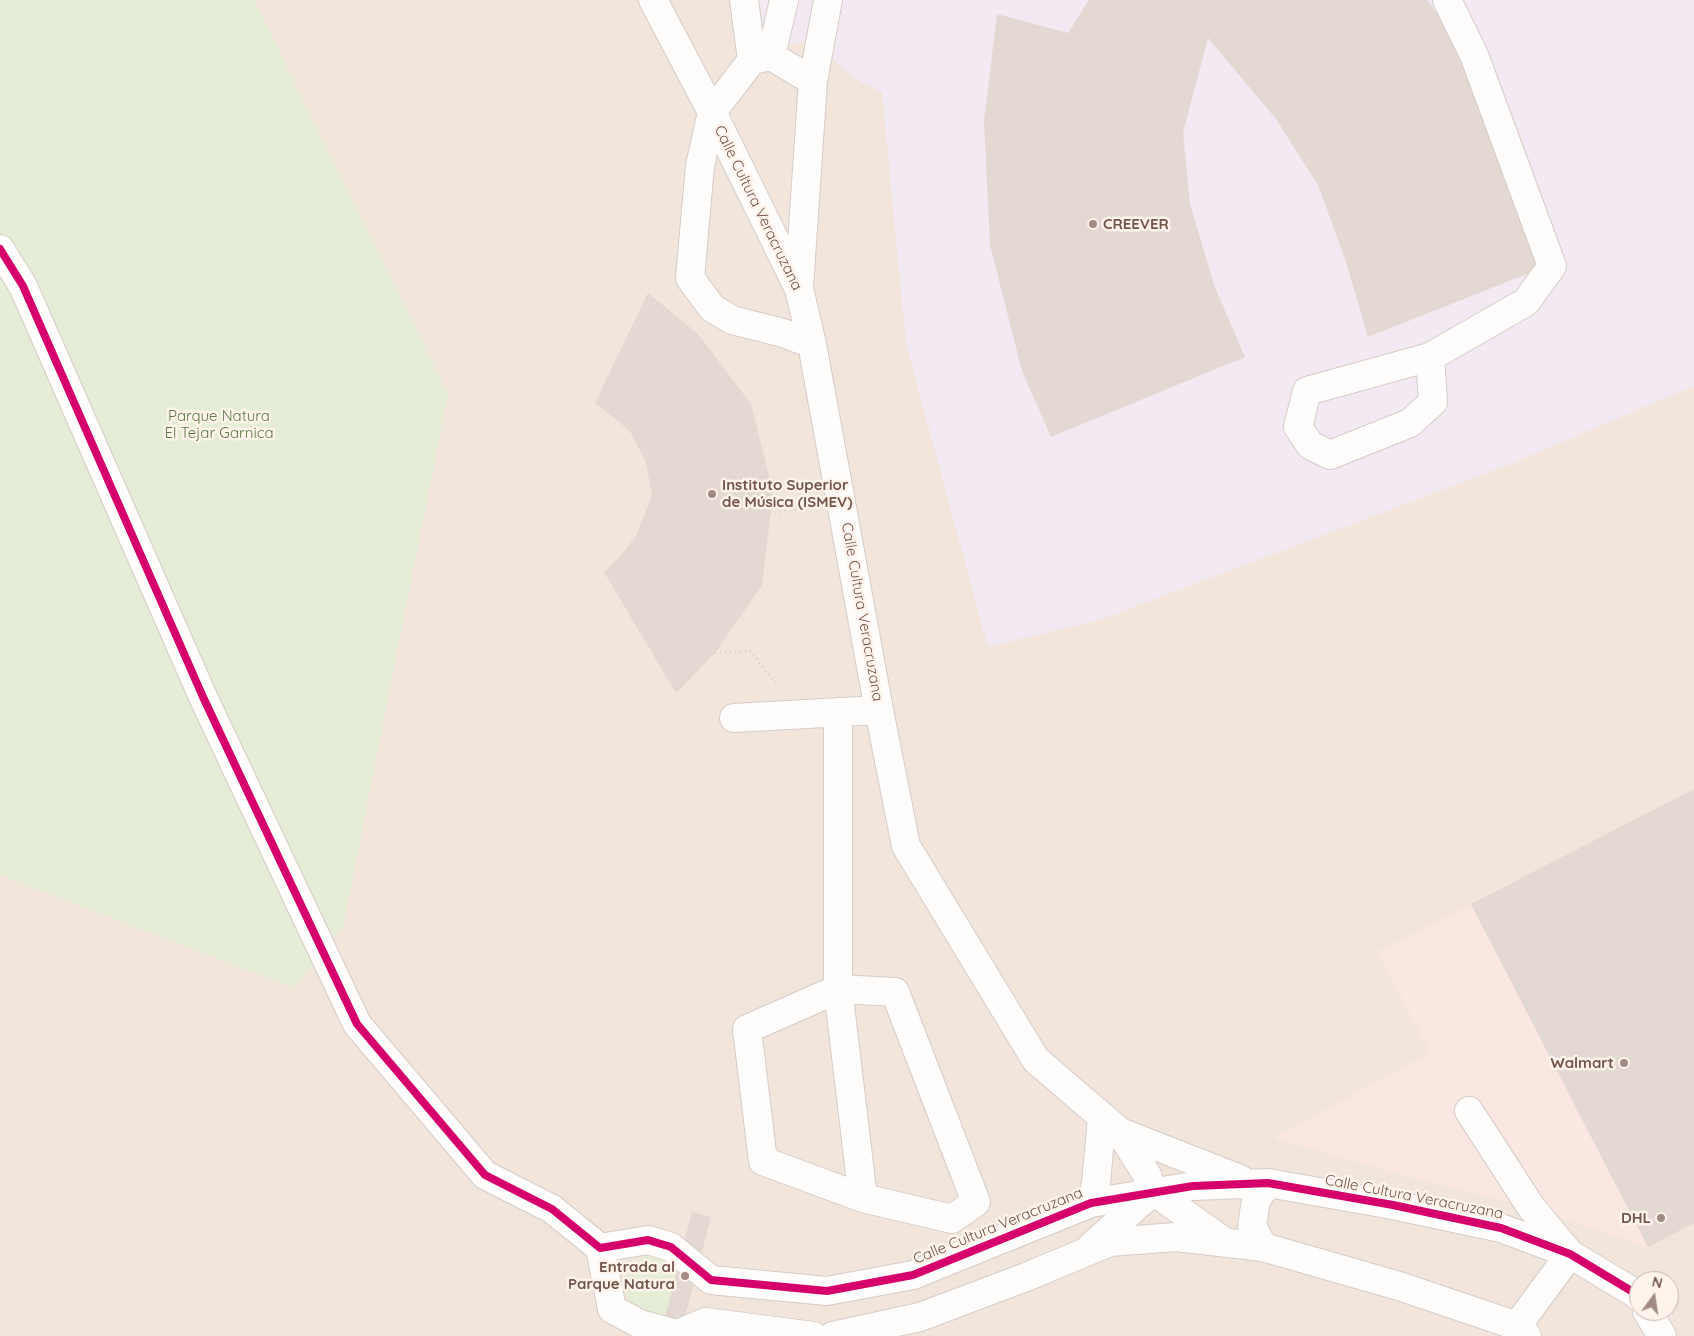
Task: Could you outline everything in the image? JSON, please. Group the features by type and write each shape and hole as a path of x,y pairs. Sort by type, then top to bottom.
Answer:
{"street":[{"path":"744,0 762,58 813,81"},
{"path":"784,0 762,58 712,112 700,166 690,278 712,308 732,320 783,333 812,344"},
{"path":"799,289 813,81 828,0"},
{"path":"1430,357 1433,402 1410,424 1330,455 1310,445 1298,428 1307,391 1430,357 1526,302 1552,266 1474,55 1447,0"},
{"name":"Calle Cultura Veracruzana","path":"657,8 712,112 799,289 812,344 842,500 879,710 906,846 1036,1060 1111,1125 1258,1182 1393,1205 1501,1228 1570,1254 1629,1290"},
{"path":"0,249 23,286 203,697 357,1024 485,1175 552,1209 600,1248 612,1309 640,1324 677,1334 706,1322 813,1336"},
{"path":"734,718 879,710"},
{"path":"838,712 838,989 863,1198"},
{"path":"838,989 895,992 976,1202 952,1219 863,1198 762,1161 747,1029 838,989"},
{"path":"833,1336 920,1317 1110,1242 1176,1237 1263,1247 1399,1286 1522,1331 1570,1254 1531,1207 1469,1111"},
{"path":"1111,1125 1147,1175 1153,1192 1226,1243"},
{"path":"1091,1203 1111,1125"},
{"path":"1258,1182 1252,1226 1263,1247"},
{"name":"Calle Cultura Veracruzana","path":"711,1280 827,1291 913,1275 1091,1203 1193,1186 1258,1182"},
{"path":"1084,1253 1153,1192"},
{"path":"600,1248 648,1240 670,1247 711,1280 706,1322"},
{"path":"1654,1321 1662,1336"}],"path":[{"path":"770,514 842,500"},
{"path":"715,653 750,651 796,706 798,715"}],"shaded area":[{"path":"0,0 1694,0 1694,1336 0,1336"},
{"path":"739,0 1694,0 1694,386 1508,465 1102,619 988,647 906,344 882,92 857,80 809,40 772,49"},
{"path":"1471,904 1648,1247 1514,1203 1417,1179 1273,1138 1430,1053 1378,951"}],"green space":[{"name":"Parque Natura El Tejar Garnica","path":"0,0 254,0 448,394 343,927 294,988 0,875"},
{"path":"652,1253 682,1263 667,1316 652,1316 639,1311 631,1303 626,1293 629,1270 638,1261"}],"building":[{"name":"CREEVER","path":"1089,0 1427,0 1439,16 1487,118 1542,268 1368,337 1346,262 1318,185 1276,119 1208,38 1183,132 1190,204 1214,285 1245,357 1051,437 1022,371 990,245 984,121 997,14 1068,33"},
{"name":"Instituto Superior de Música (ISMEV)","path":"648,293 698,334 751,404 773,492 762,585 715,653 676,693 604,572 621,556 636,536 652,495 646,462 630,431 595,403"},
{"name":"Walmart","path":"1694,789 1694,1223 1648,1247 1471,904"},
{"name":"Entrada al Parque Natura","path":"692,1212 711,1217 680,1336 660,1336"}],"cycle path":[{"path":"0,249 23,286 203,697 357,1024 485,1175 552,1209 600,1248 648,1240 671,1247 711,1280 827,1291 913,1275 1091,1203 1193,1186 1268,1183 1393,1205 1501,1228 1570,1254 1629,1290"}],"place":[{"name":"CREEVER","path":"1093,224"},
{"name":"Instituto Superior de Música (ISMEV)","path":"712,494"},
{"name":"Walmart","path":"1624,1063"},
{"name":"DHL","path":"1661,1218"},
{"name":"Entrada al Parque Natura","path":"685,1276"}]}
